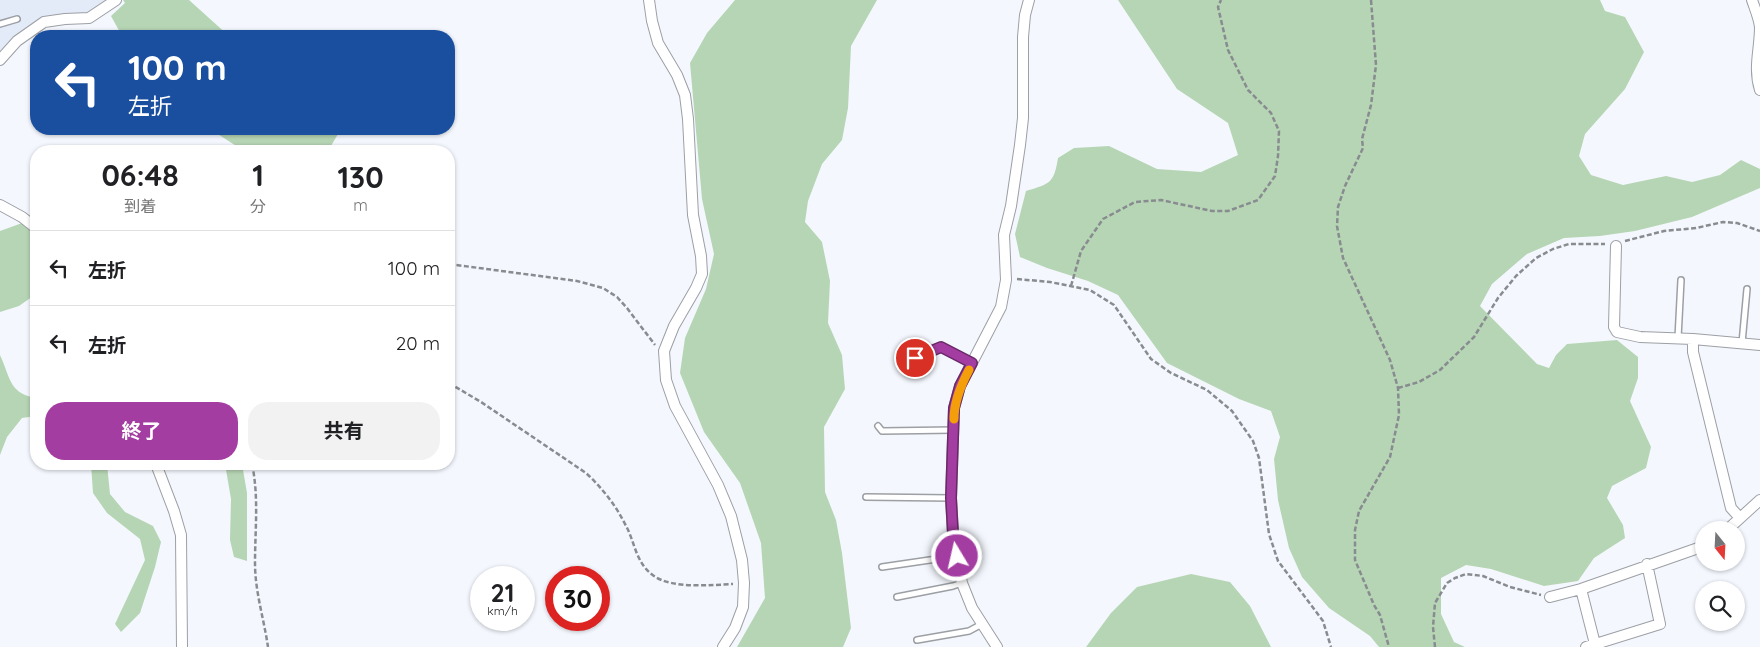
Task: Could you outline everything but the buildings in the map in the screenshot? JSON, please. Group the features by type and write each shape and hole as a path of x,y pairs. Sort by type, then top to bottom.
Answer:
{"street":[{"path":"33,30 44,22 89,18 116,0"},
{"path":"649,0 658,43 677,75 685,95 688,119 692,215 701,256 702,274 674,326 664,351 666,380 675,406 718,485 731,516 742,560 743,606 735,628 723,647"},
{"path":"997,647 972,608 962,583 953,534 951,498 954,408 960,386 1001,307 1006,280 1004,235 1011,206 1020,145 1023,37 1025,15 1030,0"},
{"path":"1752,0 1760,27 1756,79 1760,90"},
{"path":"0,60 17,41 30,32"},
{"path":"0,205 30,223"},
{"path":"1615,244 1614,327 1617,332 1640,336 1760,345"},
{"path":"1694,339 1693,352 1731,508 1740,518"},
{"path":"158,470 181,535 182,647"},
{"path":"1737,521 1760,500"},
{"path":"1550,597 1581,589 1647,564 1695,549"},
{"path":"1581,589 1591,646 1660,624 1647,564"}],"lane":[{"path":"0,24 17,19"},
{"path":"1678,338 1681,280"},
{"path":"1742,343 1747,289"},
{"path":"903,364 941,347 972,363"},
{"path":"878,426 882,431 954,430"},
{"path":"866,497 951,498"},
{"path":"882,567 957,556"},
{"path":"897,598 962,583"},
{"path":"917,640 969,631 982,624"}],"path":[{"path":"1071,286 1081,251 1103,219 1135,202 1161,200 1212,211 1228,211 1258,200 1275,176 1279,130 1271,113 1248,90 1228,50 1218,7 1221,0"},
{"path":"1371,0 1376,65 1371,106 1362,139 1363,148 1345,186 1338,207 1337,226 1343,258 1390,360 1398,388 1399,415 1390,457 1359,511 1355,530 1355,560 1380,615 1389,647"},
{"path":"1398,388 1419,382 1440,370 1474,337 1498,298 1516,276 1536,258 1553,248 1569,244 1615,244 1664,231 1696,228 1723,222 1738,223 1760,231"},
{"path":"455,265 577,281 603,288 617,297 658,349 664,351"},
{"path":"1006,280 1021,279 1090,290 1114,305 1151,360 1171,373 1207,390 1232,411 1253,441 1259,458 1269,534 1278,561 1322,621 1331,647"},
{"path":"455,387 586,473 601,487 627,526 642,564 654,577 673,583 702,586 744,583"},
{"path":"253,470 257,521 256,573 268,647"},
{"path":"1434,647 1435,603 1448,583 1455,578 1466,574 1483,576 1510,587 1550,597"}],"shaded area":[{"path":"0,0 109,0 87,15 66,13 59,15 37,30 30,30 30,35 0,55"}],"green space":[{"path":"123,0 189,0 222,30 119,30 111,16 125,3"},
{"path":"735,0 877,0 851,46 848,108 842,140 822,164 808,201 805,222 822,242 830,281 828,323 842,355 845,389 824,427 825,492 836,520 851,628 843,647 737,647 765,598 761,543 740,483 704,432 680,373 685,338 706,289 714,254 702,199 690,63 707,33"},
{"path":"1118,0 1600,0 1605,11 1625,17 1644,52 1625,89 1585,134 1579,156 1591,175 1623,185 1666,176 1692,182 1720,175 1741,160 1760,169 1760,188 1692,217 1635,231 1600,236 1564,238 1527,254 1492,284 1480,306 1537,364 1549,368 1556,355 1567,344 1617,340 1638,357 1638,378 1630,401 1651,447 1646,468 1612,486 1607,498 1623,525 1625,538 1594,558 1578,581 1544,586 1491,569 1466,565 1441,578 1441,614 1454,642 1465,647 1379,647 1370,636 1329,608 1302,577 1289,548 1278,500 1274,459 1280,437 1271,411 1239,399 1167,363 1118,295 1088,281 1020,257 1015,234 1026,191 1049,182 1055,173 1058,158 1074,148 1109,146 1157,169 1201,172 1238,155 1228,123 1177,89"},
{"path":"219,135 337,135 332,145 235,145"},
{"path":"30,220 30,298 19,306 0,312 0,231"},
{"path":"0,355 15,388 20,393 30,397 30,417 22,418 7,437 0,455"},
{"path":"91,470 108,470 110,494 125,512 153,526 161,542 140,613 121,632 115,624 145,560 140,539 107,513 93,493"},
{"path":"226,470 243,470 247,493 247,561 234,557 230,540 231,499"},
{"path":"1191,574 1230,582 1250,606 1271,647 1086,647 1111,613 1137,587"}],"slow traffic":[{"path":"954,419 954,408 960,386 969,370"}],"route":[{"path":"915,358 941,347 972,363 960,386 954,408 951,498 953,534 957,556"}]}
